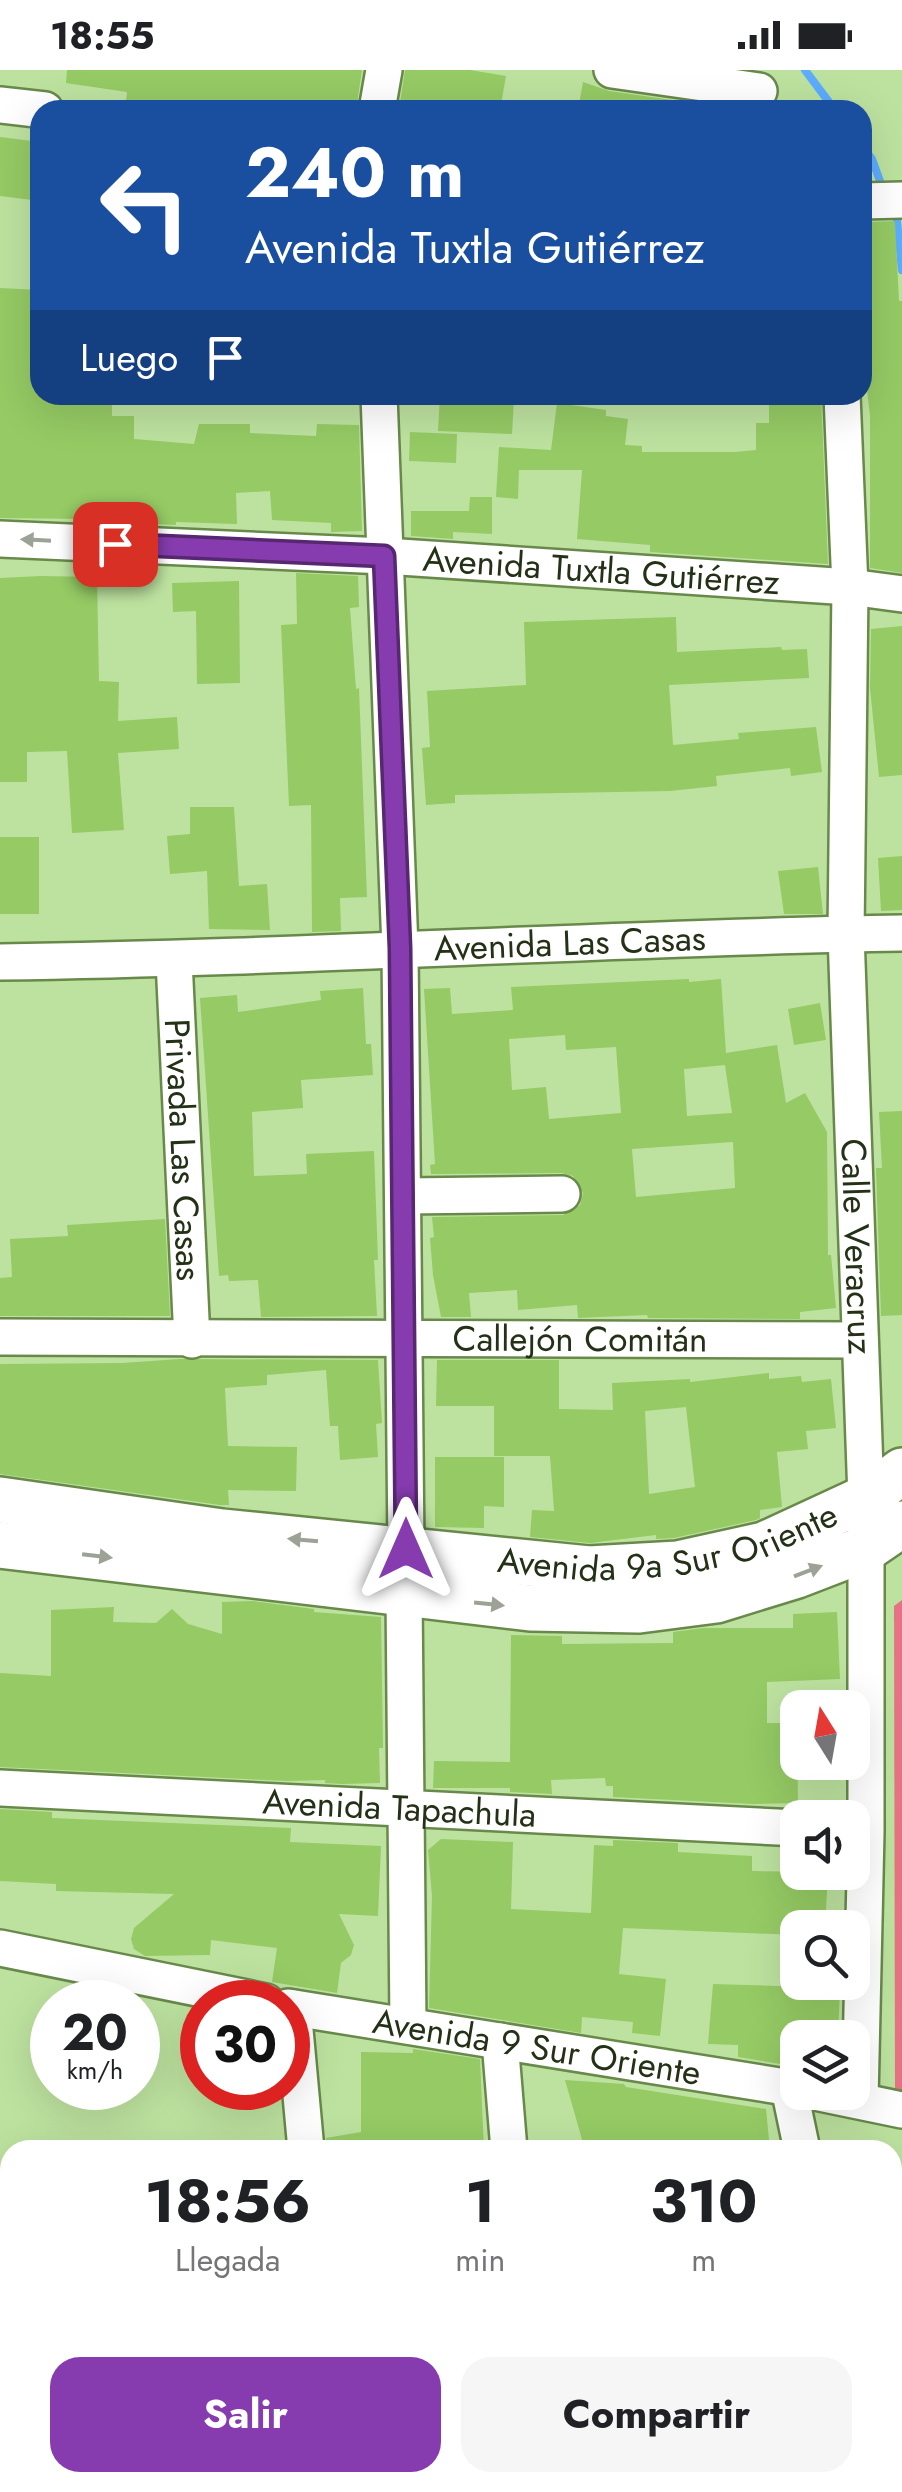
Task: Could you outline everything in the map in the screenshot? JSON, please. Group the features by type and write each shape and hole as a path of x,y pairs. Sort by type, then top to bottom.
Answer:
{"main road":[{"name":"Avenida 9a Sur Oriente","path":"0,1544 530,1608 639,1610 716,1600 798,1575 878,1523 902,1471"},
{"name":"Avenida 9a Sur Oriente","path":"0,1500 222,1532 589,1568 678,1564 878,1523"}],"street":[{"path":"379,100 384,70"},
{"path":"612,70 758,91"},
{"path":"0,105 30,108"},
{"path":"379,405 400,948 406,1549"},
{"name":"Calle Veracruz","path":"842,405 850,587 846,934 860,1340 878,1523 861,1800"},
{"name":"Avenida Tuxtla Gutiérrez","path":"0,539 384,556 850,587 902,594"},
{"name":"Avenida Las Casas","path":"0,962 174,960 400,948 902,934"},
{"name":"Privada Las Casas","path":"174,960 192,1340"},
{"path":"404,1196 562,1194"},
{"name":"Callejón Comitán","path":"0,1337 860,1340"},
{"path":"404,1594 408,2025"},
{"name":"Avenida Tapachula","path":"0,1788 780,1827"},
{"name":"Calle Veracruz","path":"859,1890 860,2020"},
{"name":"Avenida 9 Sur Oriente","path":"0,1948 180,1985"},
{"name":"Avenida 9 Sur Oriente","path":"310,2010 780,2087"},
{"path":"500,2042 508,2140"},
{"name":"Avenida 9 Sur Oriente","path":"870,2102 902,2110"},
{"path":"299,2110 304,2140"},
{"path":"801,2110 802,2140"}],"shaded area":[{"path":"902,1600 902,2093 895,2093 894,1606"}],"building":[{"path":"67,70 362,70 358,100 126,100 127,92 66,83"},
{"path":"405,70 470,70 506,76 502,100 400,100"},
{"path":"583,82 609,91 672,100 580,100"},
{"path":"0,137 30,141 30,200 0,196"},
{"path":"895,221 902,301 902,573 870,568 872,222"},
{"path":"0,288 30,290 30,405 112,405 112,416 134,416 134,439 194,444 199,424 250,424 250,433 316,436 317,424 359,425 362,531 331,532 331,523 272,520 270,491 236,493 237,524 0,518"},
{"path":"439,405 514,405 512,434 438,431"},
{"path":"557,405 606,410 606,416 628,419 625,445 642,446 642,452 756,450 756,423 769,423 769,405 821,405 828,564 650,552 650,545 577,539 582,470 519,470 518,499 496,497 499,447 551,450"},
{"path":"410,432 457,434 456,463 409,461"},
{"path":"470,497 492,497 492,534 453,532 453,539 411,536 411,511 469,511"},
{"path":"296,573 358,576 359,607 350,608 356,689 359,688 367,897 340,898 341,931 312,932 311,805 289,806 281,625 297,624"},
{"path":"97,577 99,681 119,682 118,721 177,717 179,749 118,753 124,830 72,833 67,751 27,752 27,782 0,782 0,578"},
{"path":"239,581 240,683 197,684 196,611 173,612 172,583"},
{"path":"676,617 677,652 807,649 809,678 669,685 673,745 739,739 738,733 816,727 822,772 791,776 790,768 716,776 717,786 670,791 455,795 455,803 426,805 422,748 430,747 427,691 526,685 524,622"},
{"path":"902,626 902,775 879,777 870,688 871,629"},
{"path":"190,807 234,807 239,886 267,884 270,930 209,929 207,871 170,874 167,836 190,834"},
{"path":"0,837 39,837 39,914 0,914"},
{"path":"902,856 902,910 881,911 878,858"},
{"path":"818,867 823,914 784,914 778,871"},
{"path":"721,979 726,1053 777,1045 786,1103 805,1093 827,1132 828,1255 836,1308 800,1312 800,1319 647,1315 578,1318 577,1305 518,1310 517,1290 469,1293 471,1317 441,1317 433,1275 432,1217 563,1215 580,1205 583,1193 573,1176 562,1173 431,1174 430,1165 435,1164 424,989 450,988 452,1014 513,1010 511,987","holes":["565,1035 566,1050 616,1047 621,1113 549,1119 546,1087 512,1090 509,1039","725,1065 732,1113 687,1116 684,1069","733,1142 735,1188 636,1197 632,1149"]},
{"path":"363,988 366,1044 371,1044 373,1075 301,1080 303,1108 252,1112 254,1176 307,1174 306,1154 374,1151 377,1316 261,1317 258,1280 229,1281 228,1275 219,1276 200,998 237,995 238,1012 321,1000 320,991"},
{"path":"820,1003 826,1040 794,1045 788,1009"},
{"path":"902,1111 902,1315 881,1316 876,1168 882,1168 879,1112"},
{"path":"165,1219 170,1316 0,1316 0,1278 12,1277 10,1239 68,1236 67,1225"},
{"path":"180,1359 378,1360 382,1423 376,1424 378,1457 340,1460 338,1426 330,1426 326,1370 267,1375 267,1385 225,1388 228,1446 297,1447 296,1491 228,1490 229,1505 220,1505 0,1474 0,1364"},
{"path":"437,1360 559,1360 559,1409 613,1410 612,1383 690,1382 769,1373 769,1379 831,1379 836,1428 806,1431 808,1449 777,1452 782,1507 760,1510 756,1520 674,1538 656,1539 656,1535 590,1543 530,1537 532,1510 554,1511 550,1456 494,1456 494,1406 436,1406","holes":["686,1407 695,1487 649,1494 645,1411"]},
{"path":"435,1457 504,1457 504,1507 484,1506 484,1528 435,1527"},
{"path":"253,1601 314,1612 381,1617 380,1783 0,1767 0,1673 51,1676 51,1610 114,1607 113,1622 156,1623 172,1609 188,1624 222,1634 222,1602"},
{"path":"837,1612 840,1679 767,1682 767,1723 780,1723 780,1780 798,1780 798,1800 753,1804 613,1797 613,1786 606,1786 605,1778 551,1780 552,1794 510,1792 510,1788 433,1788 434,1761 510,1762 511,1635 562,1636 562,1644 673,1643 673,1632 703,1628 793,1628 793,1614"},
{"path":"0,1809 52,1812 52,1818 291,1828 290,1842 381,1846 378,1916 339,1914 354,1945 351,1955 341,1963 337,1993 310,1988 310,1980 272,1980 277,1948 211,1940 210,1955 145,1956 134,1949 134,1928 174,1894 56,1891 56,1884 0,1881"},
{"path":"441,1839 513,1842 511,1909 591,1913 594,1845 613,1846 613,1840 678,1843 678,1852 752,1856 752,1871 780,1871 780,1890 827,1890 826,1910 780,1910 780,1934 623,1928 619,1974 666,1979 660,2036 632,2033 633,2022 582,2017 581,2033 429,2008 432,1896 428,1850"},
{"path":"713,1984 780,1986 780,2000 840,2000 839,2020 780,2020 780,2064 738,2057 738,2045 708,2044"},
{"path":"413,2049 480,2059 484,2140 326,2140 361,2132 361,2052 413,2053"},
{"path":"565,2080 624,2084 766,2109 769,2140 582,2140"}],"waterway":[{"path":"805,70 828,100"},
{"path":"872,159 884,192"},
{"path":"896,211 902,270"}],"route":[{"path":"115,544 384,556 400,948 406,1549"}]}
